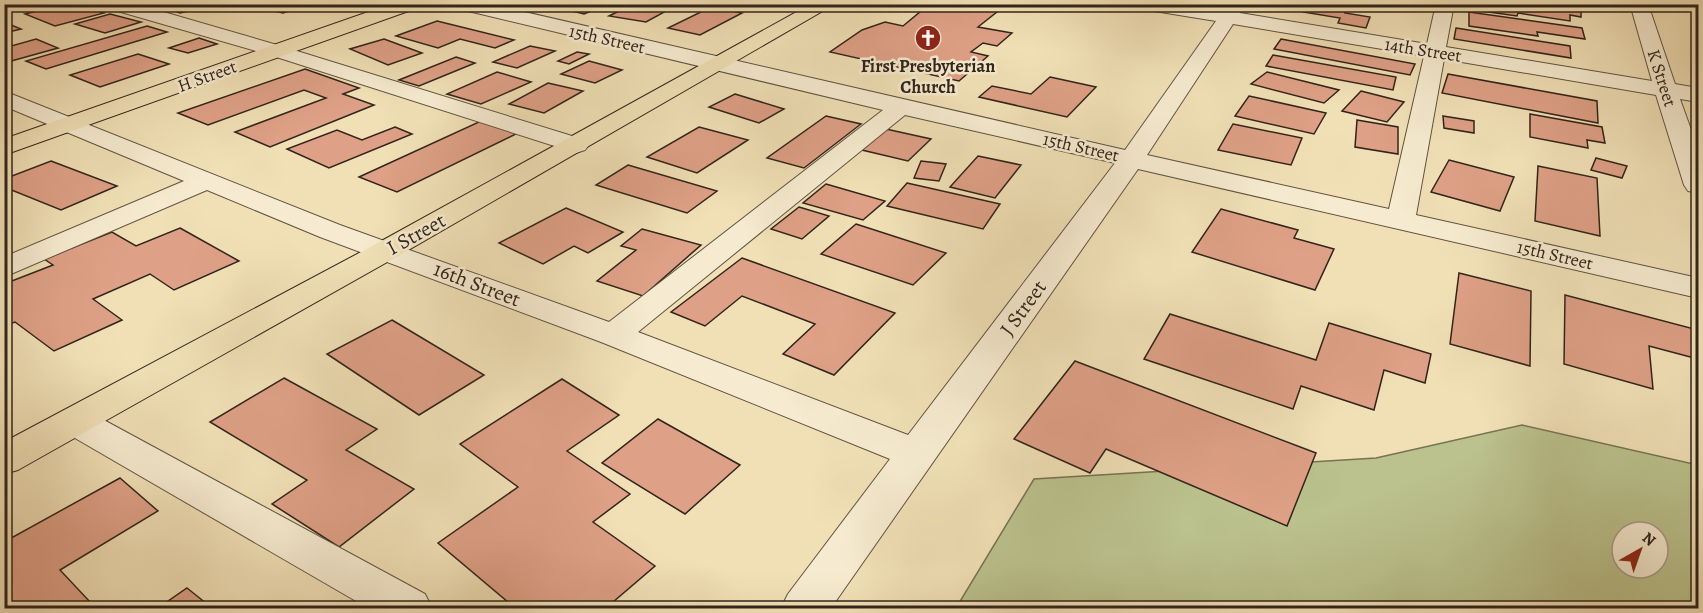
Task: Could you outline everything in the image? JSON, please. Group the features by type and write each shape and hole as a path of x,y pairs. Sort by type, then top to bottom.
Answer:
{"main road":[{"name":"H Street","path":"4,148 410,4"},
{"name":"I Street","path":"4,460 387,250 826,4"}],"street":[{"path":"4,6 10,4"},
{"path":"114,4 277,51 576,145"},
{"name":"15th Street","path":"464,4 901,107 1698,288"},
{"name":"14th Street","path":"1148,4 1232,11 1437,53 1698,95"},
{"path":"1401,220 1437,53 1445,4"},
{"name":"K Street","path":"1639,4 1698,185"},
{"name":"J Street","path":"806,609 916,454 1132,159 1232,11"},
{"name":"16th Street","path":"4,98 330,231 387,250 613,335 916,454"},
{"path":"613,335 901,107"},
{"path":"4,268 206,181"},
{"path":"75,421 408,609"}],"green space":[{"path":"1522,425 1698,465 1698,608 956,608 1034,479 1376,458"}],"building":[{"path":"63,4 80,4 104,13 55,26 25,14"},
{"path":"180,4 213,5 180,13 167,8"},
{"path":"245,4 309,4 283,13"},
{"path":"565,4 609,4 584,14 557,7"},
{"name":"First Presbyterian Church","path":"933,4 1007,4 978,27 1012,33 997,46 983,43 971,52 988,56 959,81 830,52 862,30 885,22 903,26"},
{"path":"1307,4 1349,4 1345,13 1370,17 1366,28 1338,23 1340,18 1303,12"},
{"path":"1468,4 1534,4 1581,11 1581,17 1570,15 1570,21 1518,13 1517,16 1467,9"},
{"path":"631,5 668,10 646,22 609,16"},
{"path":"711,7 742,13 700,35 668,28"},
{"path":"1469,12 1582,28 1585,39 1537,32 1538,36 1469,26"},
{"path":"110,14 141,22 105,33 75,24"},
{"path":"437,21 514,40 495,48 460,39 438,48 396,36"},
{"path":"4,22 21,29 4,33"},
{"path":"147,26 167,32 46,69 26,61"},
{"path":"1456,28 1570,46 1571,58 1454,39"},
{"path":"199,38 217,44 188,53 169,48"},
{"path":"36,39 58,48 4,63 4,48"},
{"path":"384,39 422,53 388,65 350,49"},
{"path":"1281,39 1415,64 1410,75 1274,49"},
{"path":"530,46 555,51 517,68 493,62"},
{"path":"577,52 589,54 569,64 558,61"},
{"path":"138,54 169,64 100,87 70,75"},
{"path":"1273,55 1396,77 1393,90 1266,66"},
{"path":"456,57 475,63 419,86 399,80"},
{"path":"589,61 622,70 595,83 561,74"},
{"path":"305,69 359,88 343,94 374,105 270,147 235,132 326,98 304,90 208,125 178,113"},
{"path":"497,72 531,82 481,104 447,94"},
{"path":"1267,72 1339,90 1324,103 1251,84"},
{"path":"1448,74 1597,101 1598,123 1442,93"},
{"path":"1050,77 1096,87 1067,117 979,97 992,86 1031,94"},
{"path":"548,83 583,91 544,113 509,104"},
{"path":"1361,91 1404,102 1387,122 1342,111"},
{"path":"735,94 784,109 759,123 709,107"},
{"path":"1249,96 1326,113 1314,134 1235,116"},
{"path":"1530,114 1602,127 1605,143 1587,140 1588,148 1530,137"},
{"path":"826,116 861,124 804,168 767,158"},
{"path":"1443,116 1474,121 1474,133 1444,128"},
{"path":"1357,120 1398,127 1398,154 1355,147"},
{"path":"481,121 518,133 397,192 359,177"},
{"path":"1233,124 1302,138 1291,165 1218,150"},
{"path":"395,127 412,134 329,168 287,149 337,130 362,140"},
{"path":"699,127 748,140 697,173 647,157"},
{"path":"886,129 931,139 908,161 862,150"},
{"path":"978,156 1021,165 995,198 950,187"},
{"path":"1596,158 1627,166 1622,178 1591,170"},
{"path":"1449,160 1514,177 1500,211 1431,192"},
{"path":"51,161 117,186 61,210 4,187 4,179"},
{"path":"921,161 946,164 939,181 914,178"},
{"path":"628,165 717,191 687,213 596,185"},
{"path":"1538,166 1597,178 1600,236 1535,221"},
{"path":"907,183 1000,204 983,229 887,206"},
{"path":"826,184 885,201 863,220 803,203"},
{"path":"799,207 829,216 802,239 771,229"},
{"path":"566,208 623,232 588,253 574,246 543,264 499,243"},
{"path":"1221,209 1298,230 1294,238 1334,249 1315,290 1192,252"},
{"path":"856,224 946,253 913,285 821,254"},
{"path":"180,228 239,261 174,290 150,274 93,299 122,320 54,351 15,322 4,326 4,284 53,265 44,259 112,232 136,246"},
{"path":"642,229 701,245 643,296 597,281 636,250 621,246"},
{"path":"742,258 895,313 834,375 783,354 815,324 742,296 705,326 671,312"},
{"path":"1459,273 1531,291 1530,366 1450,344"},
{"path":"1565,295 1698,330 1698,359 1649,346 1653,389 1564,364"},
{"path":"1170,314 1316,360 1329,323 1431,354 1425,383 1384,370 1374,410 1301,386 1293,409 1144,359"},
{"path":"392,320 484,375 419,415 327,354"},
{"path":"1075,361 1316,453 1287,526 1106,449 1090,473 1014,439"},
{"path":"284,378 377,429 346,450 414,489 339,547 272,504 307,480 210,422"},
{"path":"562,379 619,415 567,451 630,494 593,522 655,566 606,608 515,608 438,543 518,487 460,444"},
{"path":"658,419 740,465 685,514 602,463"},
{"path":"120,478 158,511 60,570 92,604 86,608 4,608 4,542"},
{"path":"187,588 212,608 158,608"}],"place":[{"name":"First Presbyterian Church","path":"928,38"}]}
